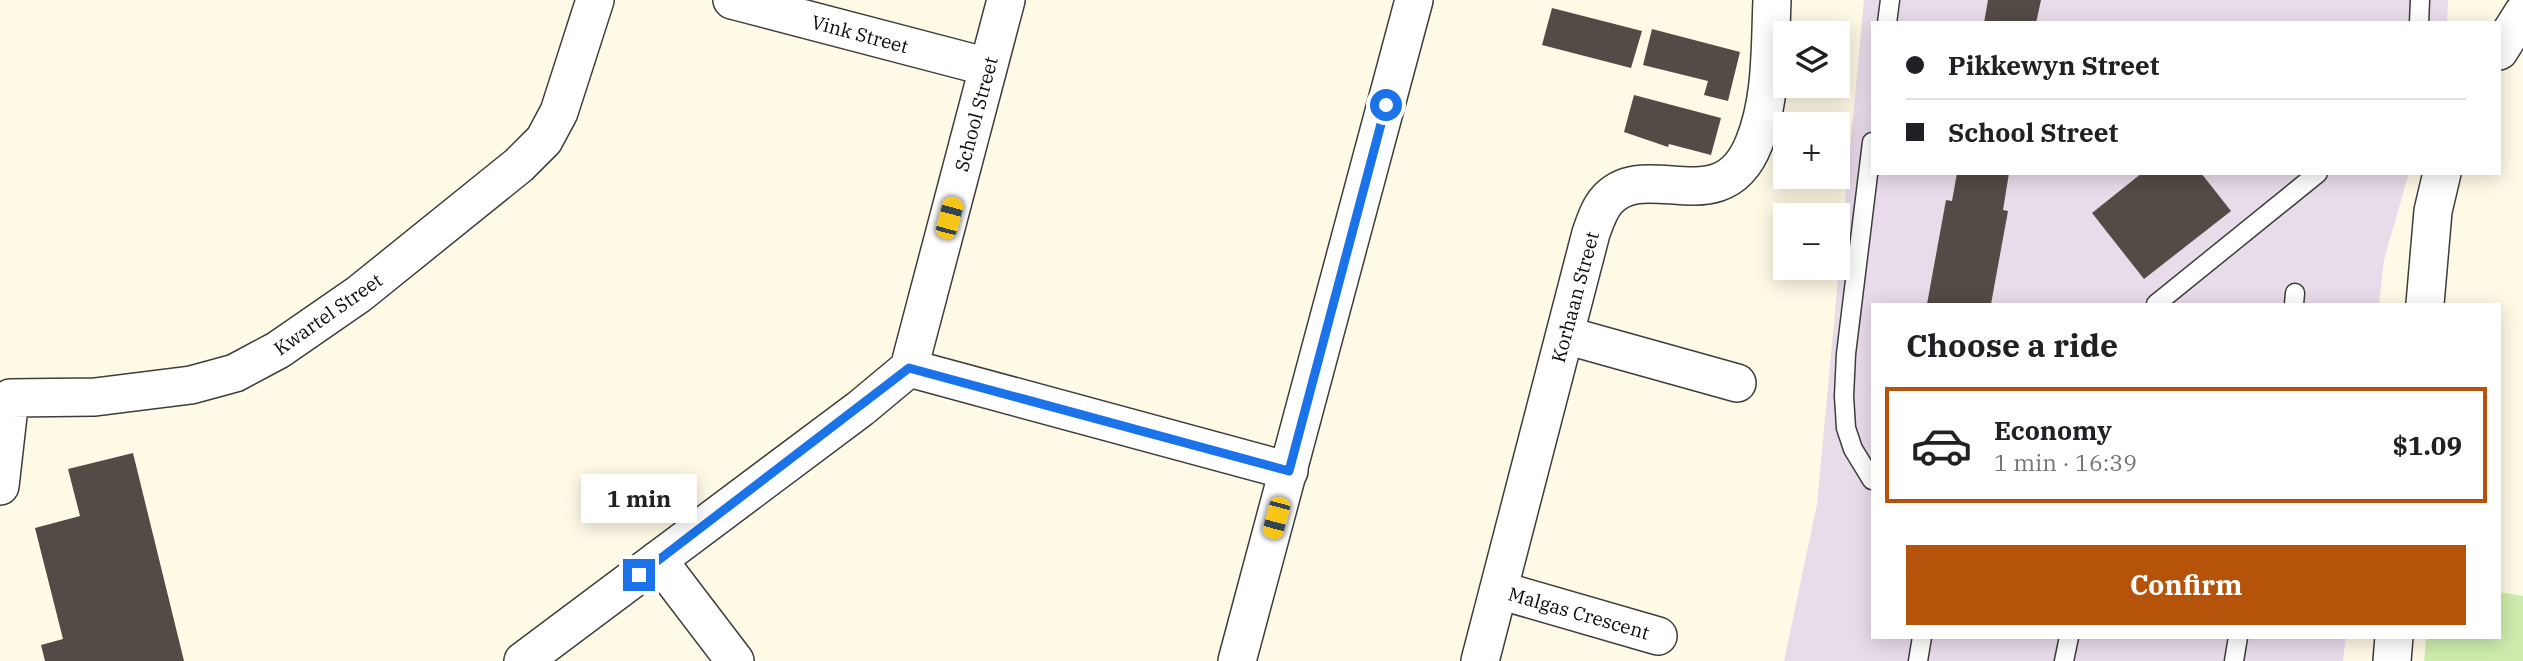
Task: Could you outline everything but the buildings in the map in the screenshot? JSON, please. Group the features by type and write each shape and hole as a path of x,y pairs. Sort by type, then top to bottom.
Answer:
{"street":[{"name":"Kwartel Street","path":"0,486 5,394 95,397 191,385 234,373 278,350 359,294 519,165 544,140 559,112 595,0"},
{"name":"Vink Street","path":"732,0 988,67"},
{"name":"School Street","path":"909,368 1006,0"},
{"path":"1237,661 1414,0"},
{"name":"Korhaan Street","path":"1480,661 1591,233 1608,199 1620,190 1642,184 1693,188 1713,184 1728,177 1754,145 1762,119 1770,60 1772,0"},
{"path":"2501,48 2523,13"},
{"path":"2425,303 2434,211 2442,175"},
{"path":"1565,335 1737,383"},
{"path":"523,661 909,368 1289,471"},
{"path":"658,560 735,661"},
{"name":"Malgas Crescent","path":"1499,590 1658,636"},
{"path":"2392,661 2394,639"}],"lane":[{"path":"1887,21 1890,0"},
{"path":"2419,21 2420,0"},
{"path":"1871,150 1846,354 1844,396 1846,428 1853,449 1871,478"},
{"path":"2157,303 2316,175"},
{"path":"1918,661 1922,639"},
{"path":"2064,661 2069,639"},
{"path":"2234,661 2238,639"}],"shaded area":[{"path":"1864,0 2448,0 2447,21 1871,21 1871,175 2408,175 2384,260 2379,303 1871,303 1871,639 2346,639 2343,661 1784,661 1817,504 1838,280 1850,280 1850,203 1845,203 1846,189 1850,189 1850,150"}],"green space":[{"path":"2501,592 2523,596 2523,661 2424,661 2426,639 2501,639"}],"route":[{"path":"639,575 861,408 909,368 1289,471 1386,105"}]}
